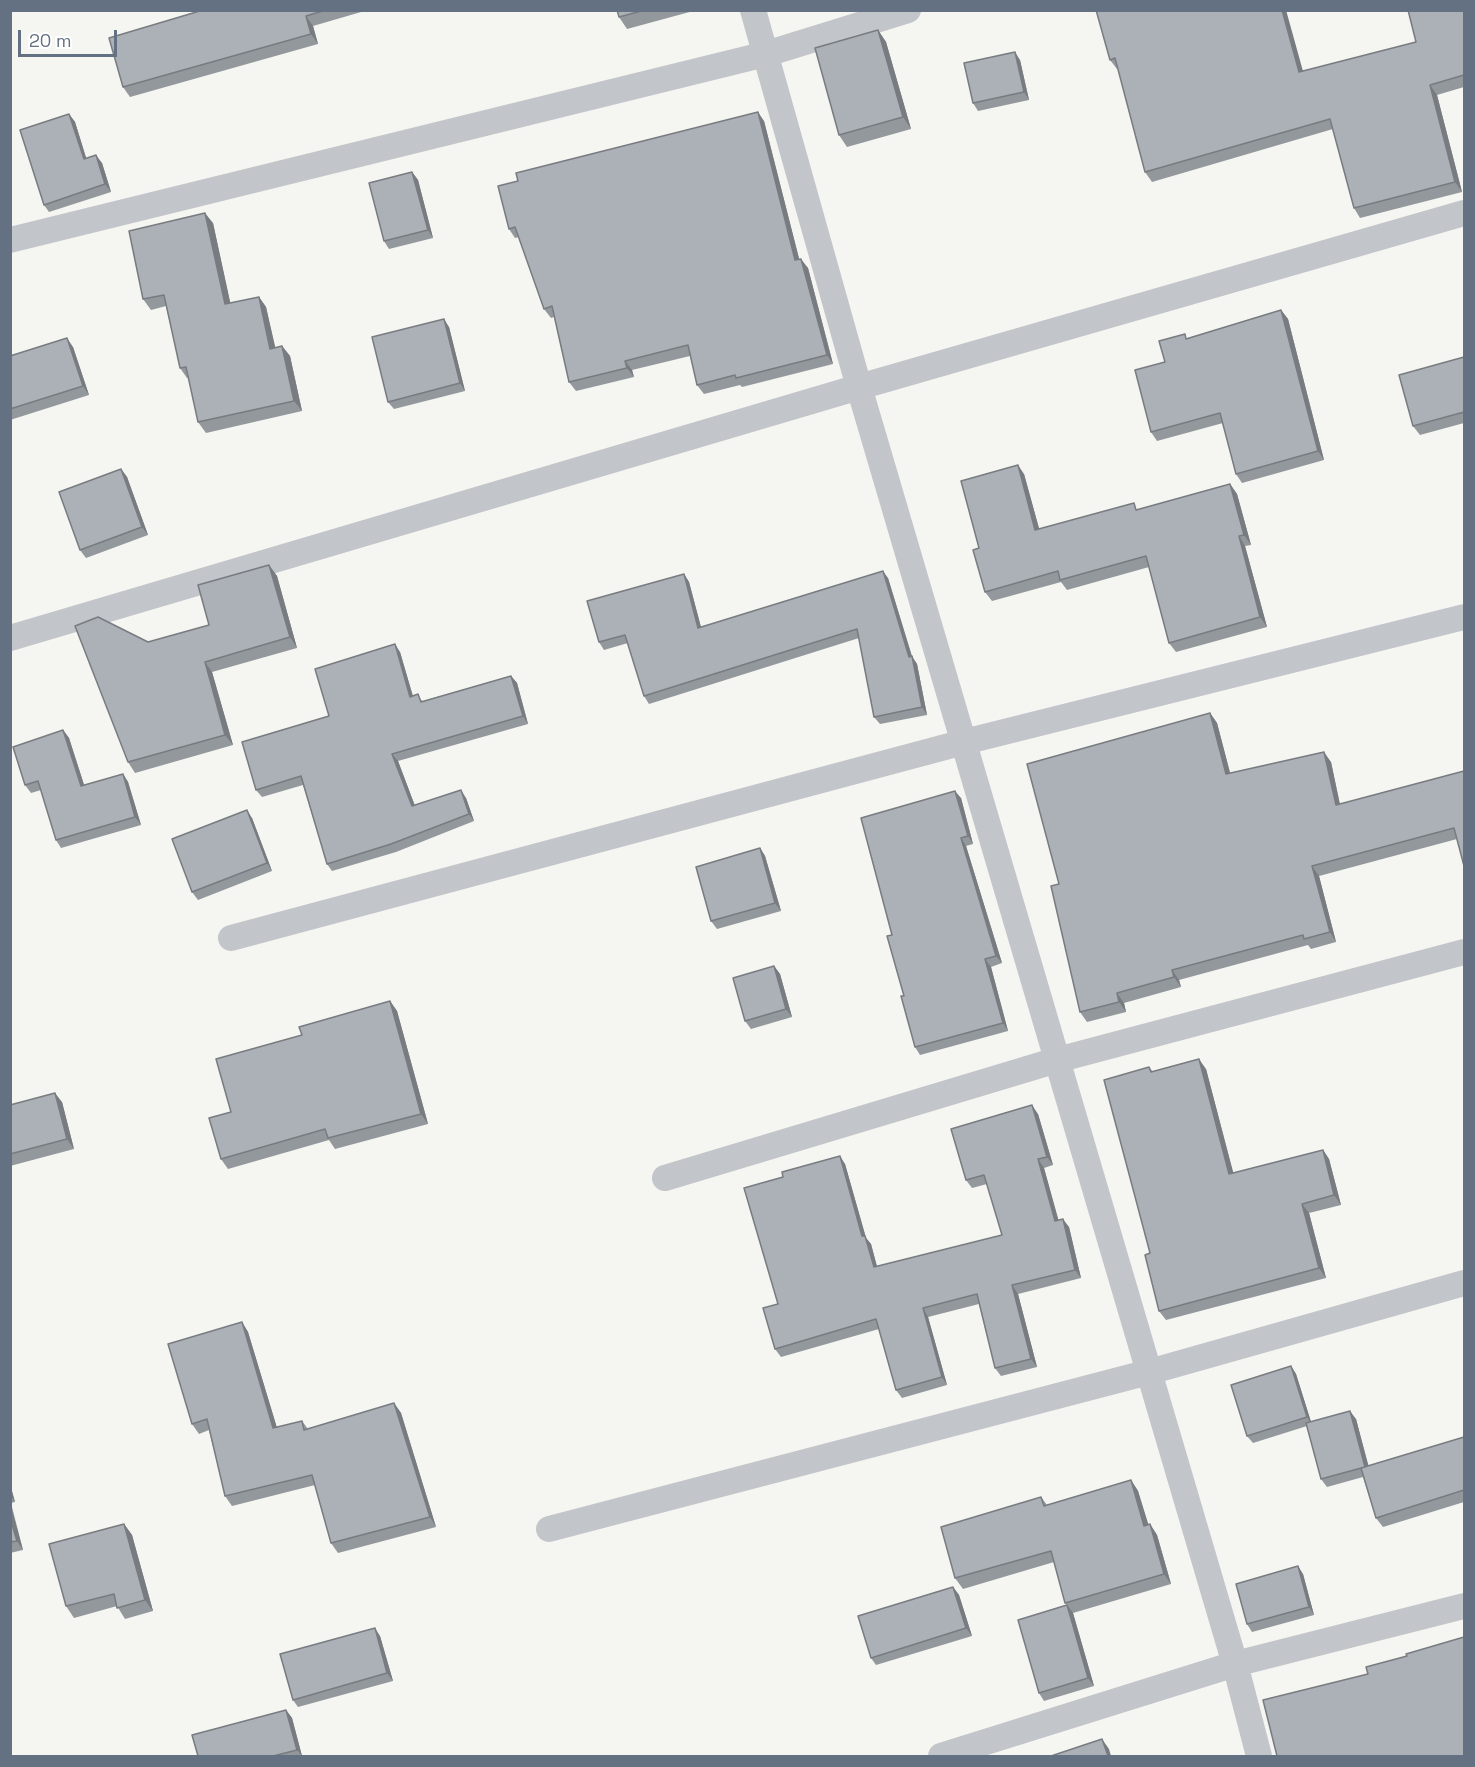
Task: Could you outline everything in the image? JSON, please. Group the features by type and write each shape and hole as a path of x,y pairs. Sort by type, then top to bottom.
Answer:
{"street":[{"path":"753,10 860,387 1235,1664 1259,1756"},
{"path":"10,240 766,54 908,10"},
{"path":"10,638 860,387 1464,213"},
{"path":"231,938 964,742 1464,617"},
{"path":"665,1178 1057,1060 1464,952"},
{"path":"549,1529 1149,1372 1464,1283"},
{"path":"941,1756 1235,1664 1464,1606"}],"building":[{"path":"203,10 326,10 306,16 311,34 123,87 109,38"},
{"path":"617,10 645,10 619,17"},
{"path":"1096,10 1282,10 1299,72 1416,42 1408,10 1464,10 1464,75 1430,85 1455,182 1354,208 1330,119 1145,172 1115,58 1110,60"},
{"path":"878,30 903,117 839,135 815,48"},
{"path":"1015,52 1024,92 973,103 964,63"},
{"path":"758,112 795,260 801,259 827,355 736,378 735,375 697,385 688,345 625,361 627,368 569,382 552,306 544,309 515,227 509,229 498,186 518,181 516,173"},
{"path":"69,114 84,159 96,155 105,184 44,205 20,130"},
{"path":"412,172 428,230 384,241 369,183"},
{"path":"205,213 225,304 259,297 270,349 282,346 294,401 198,422 186,367 180,368 164,295 143,299 129,231"},
{"path":"1281,310 1318,451 1236,474 1220,413 1151,432 1135,370 1165,362 1159,341 1185,334 1186,339"},
{"path":"444,319 460,383 388,402 372,337"},
{"path":"67,338 83,386 10,409 10,356"},
{"path":"1464,357 1464,412 1413,426 1399,375"},
{"path":"1018,465 1035,530 1134,503 1136,510 1230,484 1244,535 1239,536 1260,617 1169,643 1146,556 1060,580 1058,571 985,592 973,550 979,548 961,481"},
{"path":"121,469 142,527 80,550 59,492"},
{"path":"269,565 290,637 205,662 225,735 128,762 75,626 98,617 148,642 209,625 198,585"},
{"path":"883,571 909,657 912,656 922,707 874,717 857,629 644,696 625,635 599,642 587,601 684,574 698,628"},
{"path":"395,644 410,697 418,694 421,702 511,676 523,716 392,754 412,806 461,790 469,814 391,844 327,864 301,776 256,790 242,742 329,716 315,669"},
{"path":"1210,713 1226,774 1324,752 1336,805 1464,771 1464,866 1454,828 1312,866 1330,932 1304,939 1303,935 1172,970 1174,977 1117,993 1119,1002 1080,1012 1051,886 1059,884 1027,764"},
{"path":"63,730 81,786 123,774 135,817 56,840 38,781 25,785 13,747"},
{"path":"955,791 968,836 961,838 996,956 985,959 1003,1023 915,1047 901,996 904,996 887,936 892,935 861,818"},
{"path":"247,810 267,863 192,892 172,839"},
{"path":"760,848 775,903 711,921 696,867"},
{"path":"774,966 786,1009 745,1021 733,978"},
{"path":"390,1001 421,1114 328,1138 325,1129 221,1159 209,1118 231,1112 216,1059 302,1035 299,1027"},
{"path":"1199,1059 1229,1174 1323,1150 1334,1195 1302,1204 1319,1268 1159,1311 1145,1255 1150,1253 1104,1080 1149,1067 1151,1072"},
{"path":"55,1093 67,1139 10,1154 10,1105"},
{"path":"1032,1105 1047,1157 1038,1159 1055,1221 1063,1219 1075,1270 1012,1285 1031,1359 995,1368 977,1294 923,1308 942,1377 896,1390 876,1319 775,1349 763,1308 778,1304 744,1188 783,1177 782,1172 840,1156 862,1236 865,1236 874,1267 1002,1235 984,1175 966,1180 951,1129"},
{"path":"242,1322 273,1428 302,1421 304,1430 394,1403 430,1517 331,1543 312,1475 225,1496 207,1419 192,1424 168,1344"},
{"path":"1291,1366 1307,1417 1247,1436 1231,1385"},
{"path":"1350,1411 1365,1467 1321,1479 1306,1423"},
{"path":"1464,1437 1464,1490 1376,1518 1361,1468"},
{"path":"1131,1480 1144,1526 1150,1524 1164,1574 1065,1603 1051,1551 955,1578 941,1527 1041,1497 1044,1506"},
{"path":"10,1518 17,1541 10,1542"},
{"path":"124,1524 145,1600 117,1608 114,1594 66,1606 49,1544"},
{"path":"1298,1566 1309,1607 1247,1624 1236,1584"},
{"path":"953,1587 966,1628 871,1658 858,1616"},
{"path":"1067,1605 1088,1678 1039,1693 1018,1620"},
{"path":"375,1628 387,1673 293,1700 280,1654"},
{"path":"1464,1637 1464,1756 1277,1756 1263,1700 1368,1674 1366,1667"},
{"path":"286,1710 297,1750 273,1756 198,1756 192,1735"},
{"path":"1102,1739 1108,1756 1051,1756"}]}
